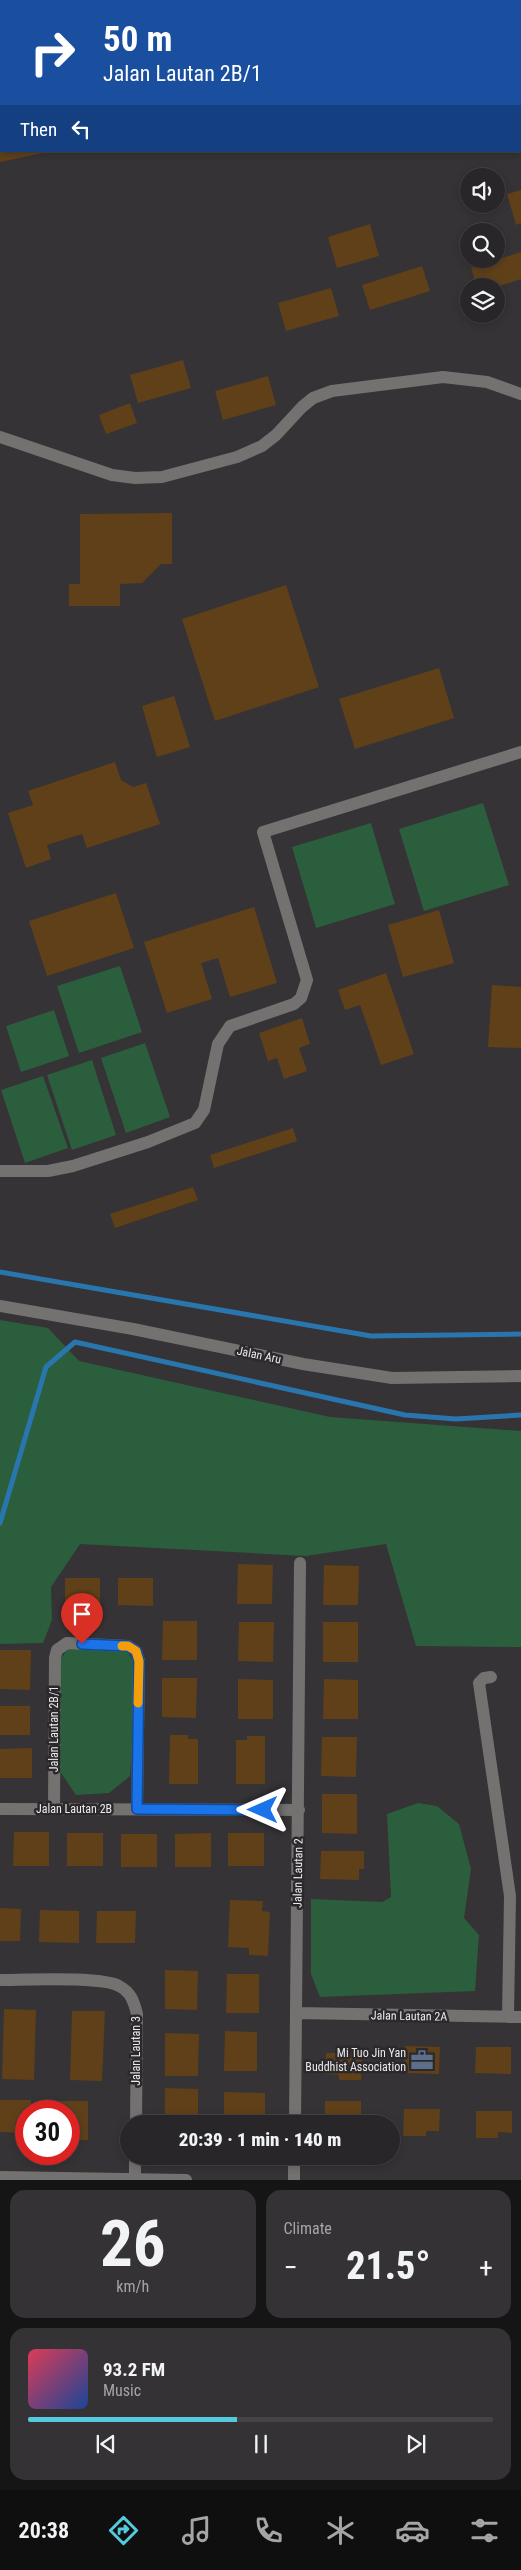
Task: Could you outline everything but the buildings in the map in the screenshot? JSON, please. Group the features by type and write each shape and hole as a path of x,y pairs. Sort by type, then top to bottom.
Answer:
{"street":[{"path":"0,437 112,475 135,478 162,477 237,458 262,446 276,435 302,406 313,398 332,390 443,377 488,382 521,394"},
{"path":"0,1171 48,1171 73,1166 148,1142 195,1123 204,1110 218,1044 226,1030 230,1026 294,1004 300,998 306,980 263,832 521,752"},
{"name":"Jalan Aru","path":"0,1306 133,1329 303,1364 392,1378 521,1376"},
{"name":"Jalan Lautan 2","path":"295,2115 300,1563"},
{"name":"Jalan Lautan 2B/1","path":"54,1809 55,1658 57,1650 67,1643 128,1646 136,1651 139,1661 137,1809"},
{"path":"491,1677 484,1678 479,1683 510,1896 508,2017"},
{"name":"Jalan Lautan 2B","path":"0,1809 299,1810"},
{"name":"Jalan Lautan 3","path":"0,1980 99,1981 118,1985 128,1991 134,2002 137,2014 136,2115"},
{"name":"Jalan Lautan 2A","path":"296,2013 521,2017"},
{"path":"135,2179 136,2165"},
{"path":"294,2165 294,2180"},
{"path":"0,2178 186,2180"}],"green space":[{"path":"483,803 509,885 424,911 399,829"},
{"path":"371,823 395,904 316,928 292,847"},
{"path":"120,966 142,1032 79,1053 57,986"},
{"path":"54,1010 69,1056 21,1072 6,1026"},
{"path":"145,1043 170,1117 126,1133 101,1058"},
{"path":"92,1060 116,1135 72,1150 47,1075"},
{"path":"43,1076 68,1148 25,1163 1,1090"},
{"path":"0,1320 48,1328 79,1361 330,1417 521,1431 521,1647 416,1646 386,1544 306,1556 80,1544 51,1587 52,1620 43,1643 0,1644"},
{"path":"68,1649 126,1649 134,1663 133,1737 130,1776 109,1793 76,1795 59,1770 58,1662"},
{"path":"418,1803 437,1806 459,1824 471,1869 464,1918 479,1935 475,1991 320,1997 311,1974 311,1899 382,1902 391,1897 387,1814"}],"waterway":[{"path":"0,1272 371,1336 521,1334"},
{"path":"0,1523 46,1367 75,1342 405,1415 456,1419 521,1415"}],"slow traffic":[{"path":"122,1646 128,1646 136,1651 139,1661 138,1703"}],"place":[{"name":"Mi Tuo Jin Yan Buddhist Association","path":"422,2060"}],"route":[{"path":"82,1644 128,1646 136,1651 139,1661 137,1809 263,1810"}]}
